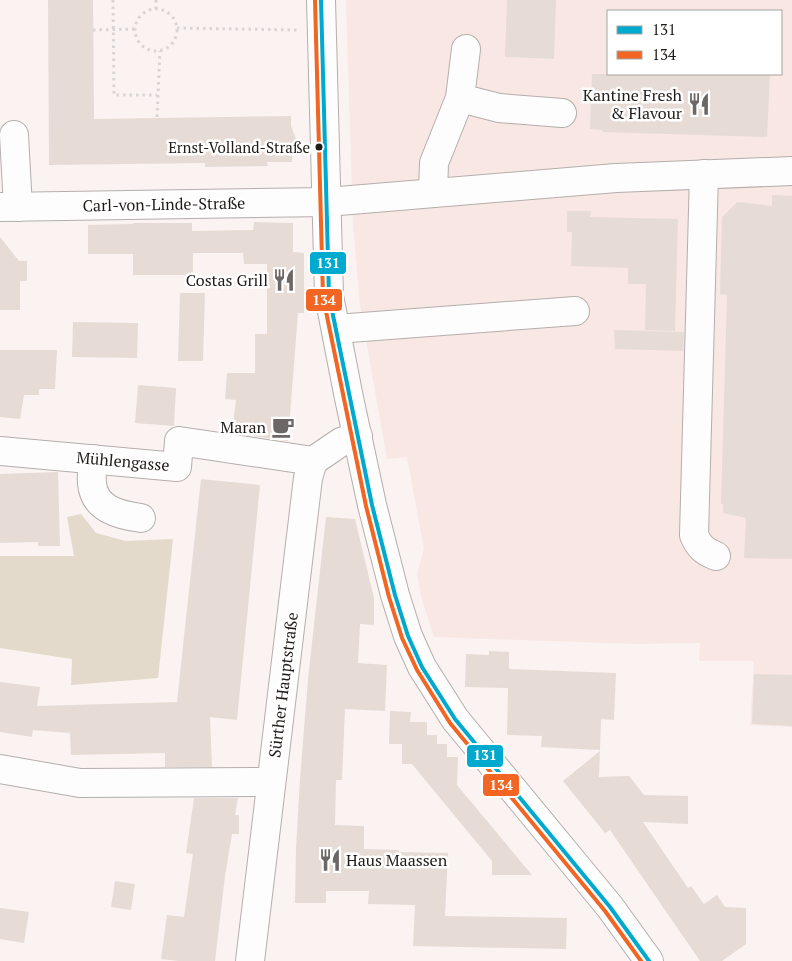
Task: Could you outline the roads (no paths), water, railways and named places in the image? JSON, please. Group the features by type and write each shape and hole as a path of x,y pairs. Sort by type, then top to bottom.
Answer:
{"street":[{"path":"321,0 330,296 372,505 395,595 408,636 422,667 455,719 610,907 649,961"},
{"path":"433,193 434,163 460,98 466,49"},
{"path":"460,98 499,108 562,113"},
{"path":"9,207 14,134"},
{"name":"Carl-von-Linde-Straße","path":"9,207 327,202 616,178 792,171"},
{"path":"704,174 694,535 698,545 706,552 716,556"},
{"path":"336,329 575,311"},
{"path":"313,461 342,442 358,436"},
{"name":"Mühlengasse","path":"0,450 177,467 179,441 313,461"},
{"path":"93,459 92,483 96,498 106,508 122,515 141,518"},
{"name":"Sürther Hauptstraße","path":"250,961 308,478 313,461"},
{"path":"0,769 80,783 272,782"}],"place":[{"name":"Kantine Fresh & Flavour","path":"699,104"},
{"name":"Ernst-Volland-Straße","path":"319,147"},
{"name":"Costas Grill","path":"284,280"},
{"name":"Maran","path":"283,427"},
{"name":"Haus Maassen","path":"330,860"}]}
